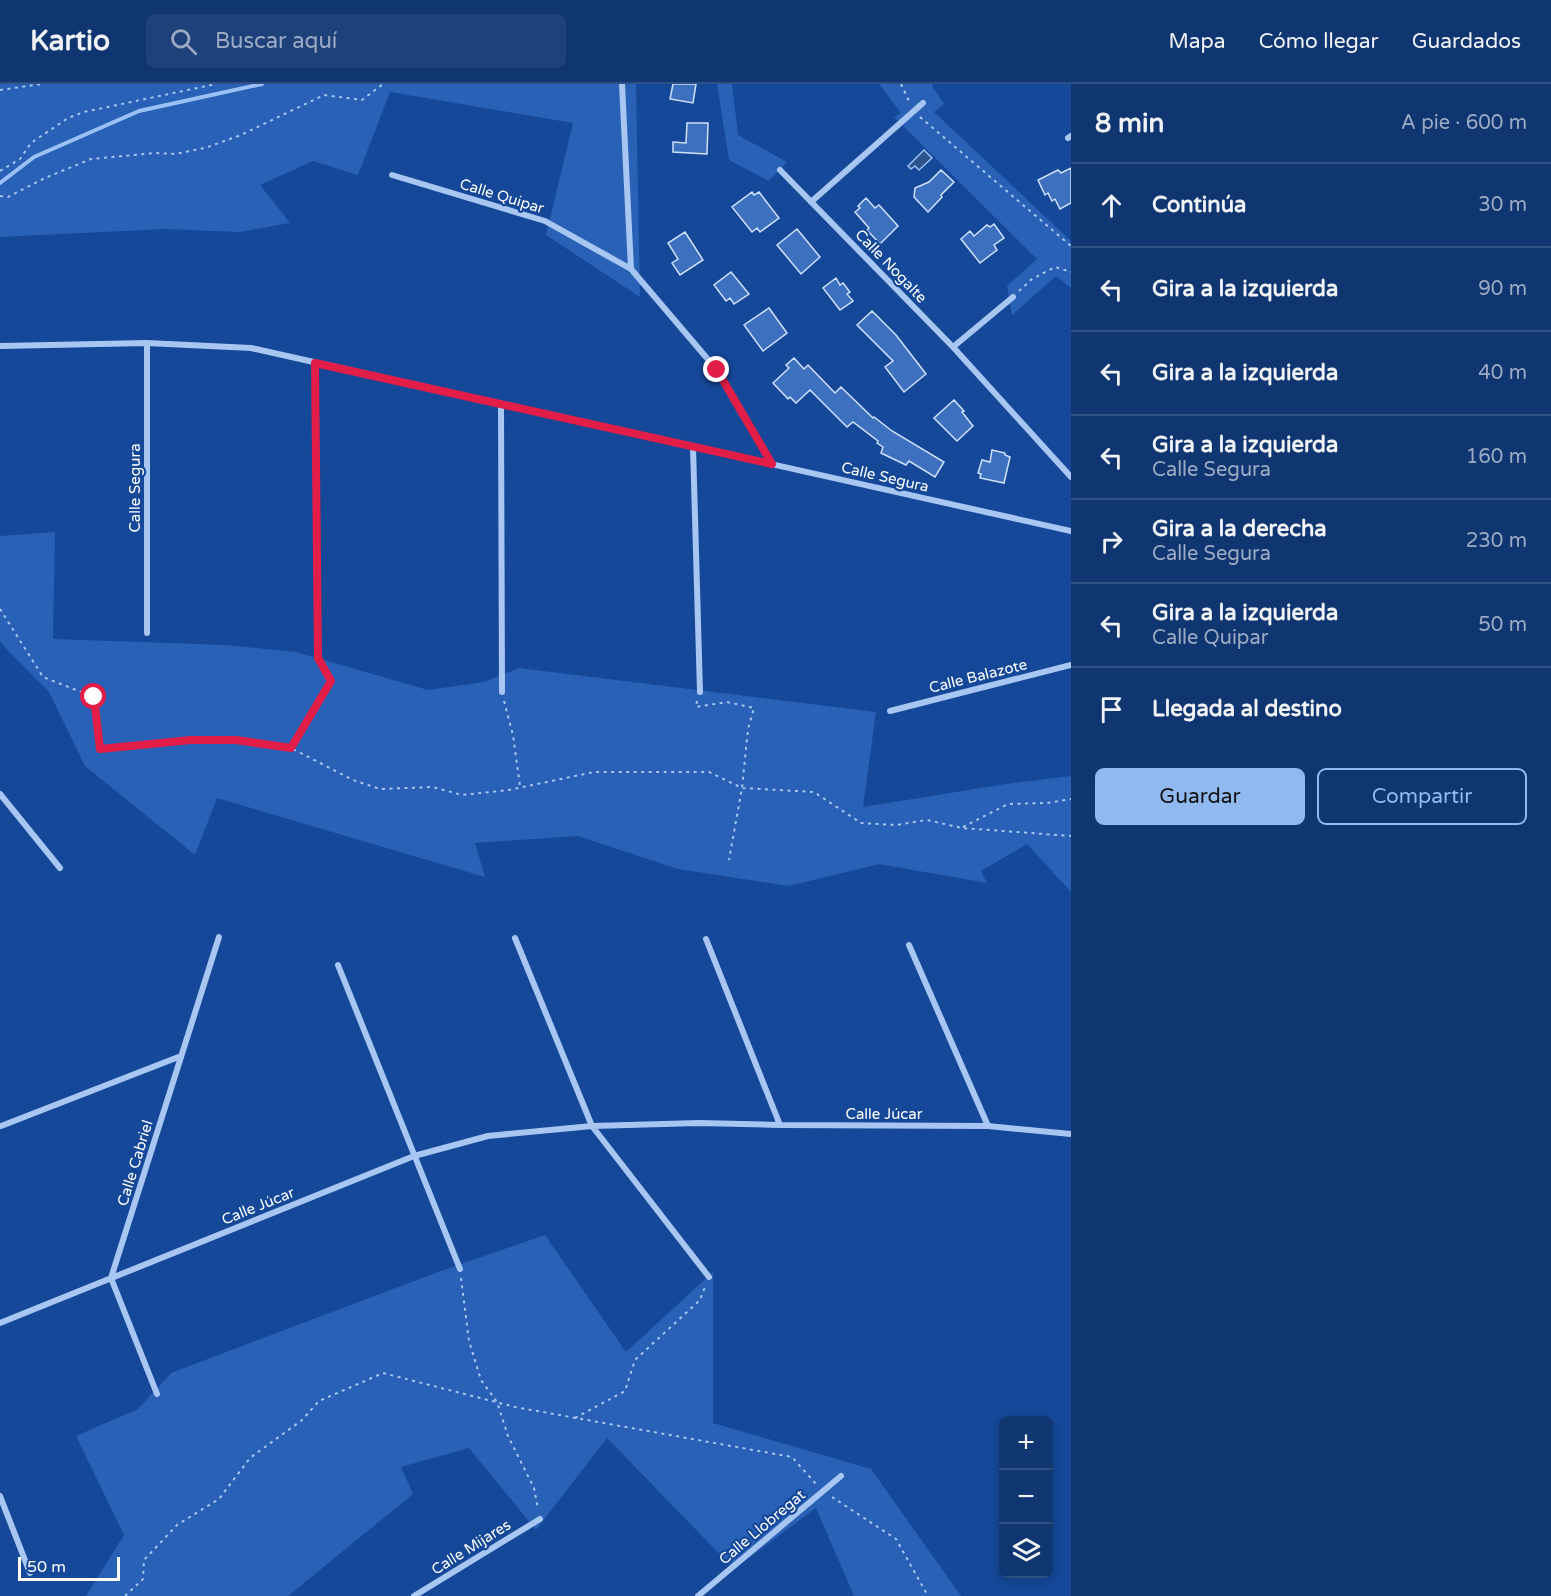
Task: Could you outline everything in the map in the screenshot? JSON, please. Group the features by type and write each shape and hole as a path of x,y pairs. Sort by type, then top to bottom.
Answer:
{"street":[{"path":"622,84 632,269"},
{"path":"811,202 923,103"},
{"name":"Calle Nogalte","path":"780,170 953,347 1071,477"},
{"name":"Calle Quipar","path":"392,175 545,221 632,269 717,370 772,464"},
{"path":"953,347 1013,297"},
{"name":"Calle Segura","path":"0,346 147,343 251,348 1071,531"},
{"name":"Calle Segura","path":"147,343 147,633"},
{"path":"315,363 318,658"},
{"path":"501,404 502,692"},
{"path":"693,447 700,692"},
{"name":"Calle Balazote","path":"890,711 1071,665"},
{"path":"0,794 60,868"},
{"name":"Calle Cabriel","path":"111,1278 219,937"},
{"path":"515,938 592,1126 709,1277"},
{"path":"706,939 780,1125"},
{"path":"909,945 988,1126"},
{"path":"338,965 460,1269"},
{"path":"1,1126 181,1056"},
{"name":"Calle Júcar","path":"0,1323 414,1156 488,1136 592,1126 699,1123 988,1126 1071,1134"},
{"path":"111,1278 157,1394"},
{"name":"Calle Llobregat","path":"698,1596 841,1476"},
{"path":"0,1496 30,1573"},
{"name":"Calle Mijares","path":"414,1596 540,1519"}],"path":[{"path":"0,90 41,84"},
{"path":"0,171 20,159 31,144 68,118 84,112 216,84"},
{"path":"0,196 8,197 45,178 91,159 155,153 175,154 205,148 242,135 324,95 362,100 383,84"},
{"path":"901,84 914,112 1071,246"},
{"path":"1013,297 1032,279 1055,267 1071,272"},
{"path":"0,609 43,677 94,697 100,749 191,740 236,740 291,748 353,780 380,789 433,787 462,795 520,787 594,772 709,772 742,788 814,792 861,823 896,825 927,820 962,828 1071,836"},
{"path":"291,748 331,681 318,658"},
{"path":"502,692 513,735 520,787"},
{"path":"700,692 696,707 727,702 754,708 748,729 742,788 729,860"},
{"path":"962,828 1008,804 1047,803 1071,799"},
{"path":"460,1269 469,1341 481,1380 497,1402 508,1436 534,1488 540,1519"},
{"path":"575,1418 625,1390 635,1360 700,1300 709,1277"},
{"path":"125,1596 142,1580 144,1560 177,1525 219,1499 250,1458 302,1420 319,1401 383,1373 497,1402 792,1457 823,1491 896,1539 928,1596"}],"shaded area":[{"path":"0,84 636,84 640,297 546,235 573,123 390,92 358,175 313,161 260,185 290,223 240,232 164,229 0,237"},
{"path":"717,84 732,84 738,135 787,162 769,181 729,160"},
{"path":"879,84 933,84 932,86 944,104 934,112 1071,241 1071,288 1056,276 1012,315 1007,286 1037,259 894,117 901,113"},
{"path":"924,150 932,158 919,170 915,166 911,169 908,166"},
{"path":"55,532 53,639 226,645 296,652 428,690 484,682 519,668 876,712 863,807 1071,776 1071,892 1027,844 981,871 987,883 879,864 789,886 678,869 578,836 475,843 485,877 217,798 195,855 85,766 49,692 0,641 0,536"},
{"path":"545,1235 626,1352 713,1272 713,1423 871,1469 961,1596 854,1596 816,1508 734,1569 607,1438 536,1530 469,1448 401,1467 413,1494 288,1596 86,1596 124,1535 76,1436 138,1409 171,1373 438,1272"}],"building":[{"path":"673,84 696,84 693,103 670,99"},
{"path":"687,123 708,123 707,154 673,152 673,142 686,143"},
{"path":"1071,168 1071,203 1060,209 1055,199 1052,201 1048,193 1045,195 1038,180 1058,170 1061,173"},
{"path":"941,170 954,182 928,212 914,197 915,188 929,182"},
{"path":"752,192 754,195 759,192 779,218 760,232 757,228 752,232 732,207"},
{"path":"866,198 875,208 879,205 898,226 880,244 855,212"},
{"path":"994,224 1004,238 994,245 997,250 980,263 961,239 970,231 974,236 987,225 990,227"},
{"path":"797,229 820,257 801,274 777,245"},
{"path":"685,232 703,260 680,275 672,263 678,259 668,243"},
{"path":"731,272 749,294 734,304 730,298 726,301 714,285"},
{"path":"836,278 840,285 843,283 850,292 847,294 853,301 840,310 823,288"},
{"path":"769,308 787,333 763,351 744,325"},
{"path":"872,311 896,335 926,374 904,392 885,367 893,361 857,325"},
{"path":"794,358 804,369 808,365 835,393 841,387 873,418 944,462 935,477 909,461 906,465 881,453 883,447 877,443 878,441 853,422 847,427 810,390 796,403 790,397 788,399 773,383 789,368 786,365"},
{"path":"954,400 973,426 957,441 934,418"},
{"path":"992,450 1005,453 1010,457 1004,483 980,478 981,474 978,473 982,460 990,462"}],"waterway":[{"path":"0,183 34,157 139,111 262,84"}],"route":[{"path":"94,697 100,749 130,747 160,741 191,740 236,740 291,748 331,681 318,658 315,363 772,464 717,370"}]}
